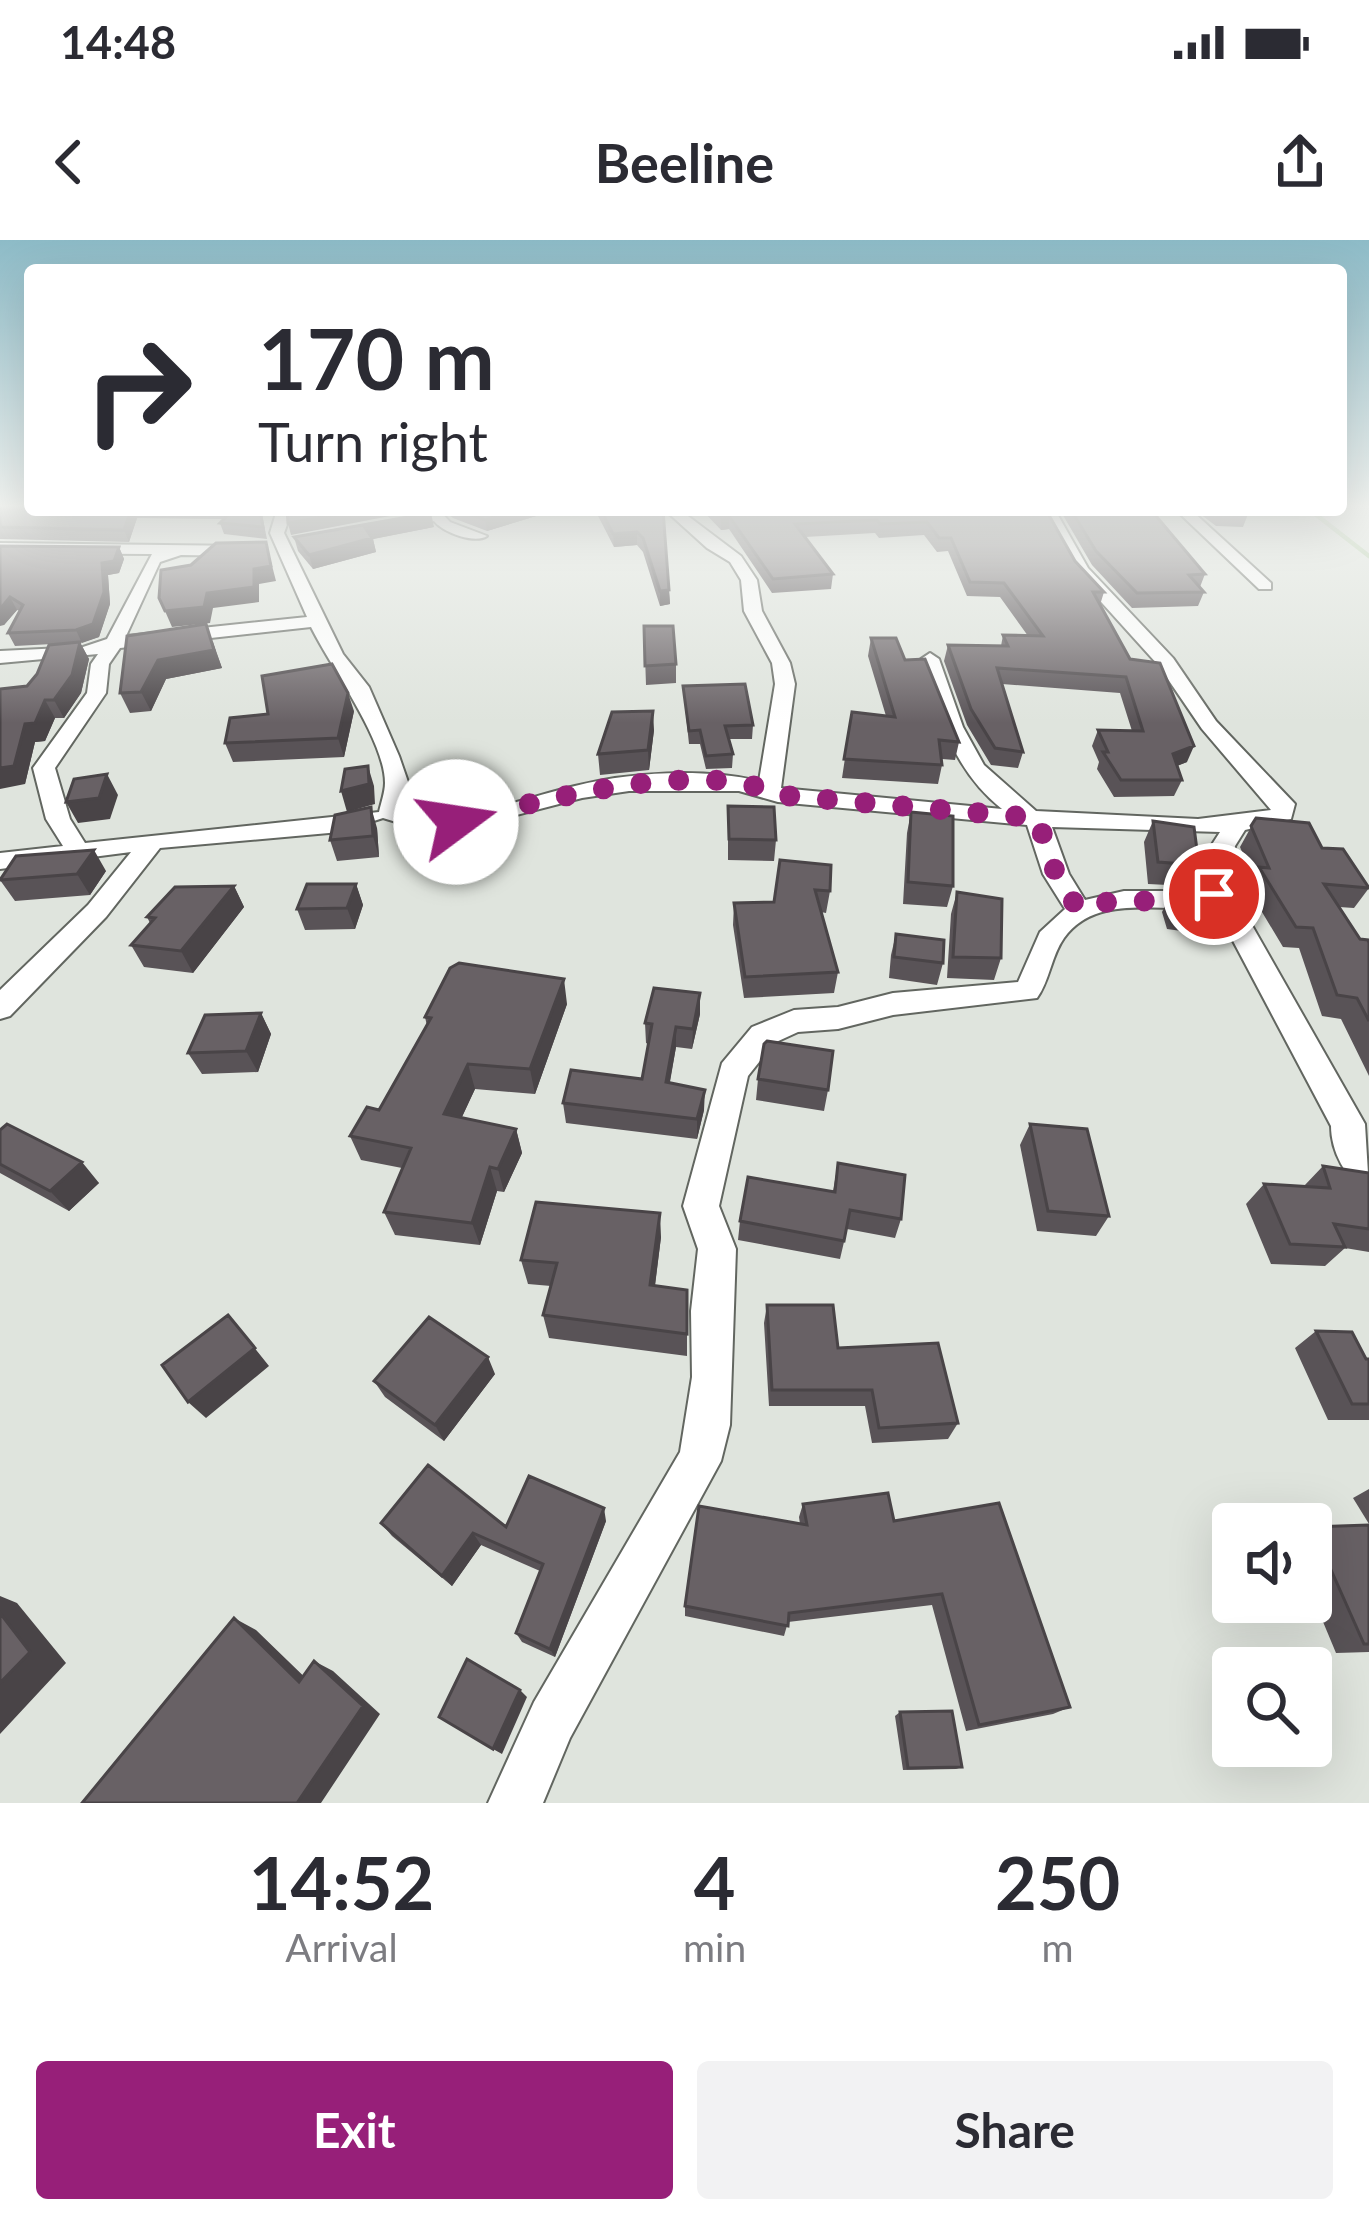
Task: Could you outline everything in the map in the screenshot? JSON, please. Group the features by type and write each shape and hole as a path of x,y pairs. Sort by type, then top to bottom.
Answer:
{"street":[{"path":"79,852 58,820 44,769 62,736 88,711 103,680 100,664 145,577"},
{"path":"297,577 334,655 358,687 388,755 397,782 390,813"},
{"path":"747,577 753,611 781,663 785,684 769,790"},
{"path":"0,861 340,825 390,813 410,822 456,822 609,785 752,783 778,795 1072,824 1236,825 1277,819 1283,814 1283,804 1209,725 1166,662 1088,577"},
{"path":"1255,577 1265,586"},
{"path":"0,657 84,652 163,634 318,621"},
{"path":"930,659 962,753 1008,805 1032,817 1056,874 1078,909"},
{"path":"1236,825 1216,866 1217,886 1307,1046 1326,1092 1348,1124 1348,1144 1369,1175"},
{"path":"0,1008 98,911 152,842"},
{"path":"515,1803 552,1720 699,1461 713,1377 711,1311 717,1249 701,1206 733,1072 763,1035 794,1021 838,1018 893,1004 1027,991 1043,968 1050,935 1078,909 1108,902 1206,899 1217,886"}],"building":[{"path":"0,577 103,577 104,592 93,624 76,630 8,633 23,605 10,597 0,609"},
{"path":"161,577 254,577 254,587 207,593 204,607 165,611 159,598"},
{"path":"655,577 668,577 669,590 660,591"},
{"path":"968,577 1090,577 1104,592 1093,592 1130,659 1160,663 1194,746 1173,754 1182,780 1121,780 1103,752 1108,752 1098,730 1143,731 1126,677 997,668 1023,752 995,748 971,709 948,645 1008,646 1003,635 1043,636 1004,583 970,582"},
{"path":"1121,577 1191,577 1204,592 1137,593"},
{"path":"206,624 214,650 158,660 141,692 120,693 127,636"},
{"path":"644,626 673,626 676,664 645,666"},
{"path":"871,638 896,638 905,660 925,659 959,742 939,740 942,765 844,759 852,712 895,717"},
{"path":"80,642 72,675 54,700 45,700 35,723 25,724 14,766 0,768 0,689 27,686 49,645"},
{"path":"332,664 348,693 338,738 225,743 230,718 268,714 262,676"},
{"path":"745,684 753,725 725,726 733,754 706,756 700,730 689,731 683,686"},
{"path":"653,711 648,750 598,754 612,712"},
{"path":"368,766 369,784 341,791 345,769"},
{"path":"107,774 99,798 66,802 74,779"},
{"path":"728,806 774,807 776,840 729,839"},
{"path":"371,807 373,836 330,840 335,815"},
{"path":"911,812 953,816 953,886 908,882"},
{"path":"1256,818 1309,823 1322,848 1343,849 1369,888 1324,884 1360,939 1369,943 1369,1021 1357,998 1337,995 1313,928 1296,927 1259,867 1269,868 1251,826"},
{"path":"1153,821 1194,827 1199,865 1158,862"},
{"path":"94,850 77,874 0,880 16,856"},
{"path":"780,860 831,865 830,891 815,890 838,972 745,977 734,903 774,902"},
{"path":"307,884 356,884 347,908 297,909"},
{"path":"234,886 181,951 131,945 155,918 147,917 175,887"},
{"path":"1222,889 1231,914 1178,908 1173,891"},
{"path":"957,892 1002,899 1001,958 953,957"},
{"path":"896,934 944,940 943,963 894,957"},
{"path":"459,963 564,979 530,1069 468,1064 444,1114 516,1129 498,1169 490,1167 472,1223 384,1212 411,1148 350,1136 367,1107 379,1110 431,1018 425,1017 450,968"},
{"path":"654,988 700,993 693,1029 676,1027 666,1082 705,1090 697,1119 563,1103 571,1070 642,1079 652,1024 645,1023"},
{"path":"261,1013 246,1051 188,1053 205,1015"},
{"path":"767,1041 833,1051 828,1090 758,1079"},
{"path":"7,1124 82,1162 50,1191 0,1164 0,1130"},
{"path":"1030,1124 1087,1129 1109,1216 1048,1211"},
{"path":"838,1163 905,1175 901,1219 850,1210 844,1241 740,1221 748,1177 835,1192"},
{"path":"1323,1166 1369,1173 1369,1229 1334,1224 1345,1247 1290,1244 1264,1184 1330,1188"},
{"path":"536,1202 660,1213 650,1285 687,1290 687,1334 543,1315 557,1263 521,1260"},
{"path":"767,1305 833,1305 838,1348 938,1343 958,1423 879,1428 872,1390 772,1390"},
{"path":"228,1315 255,1348 188,1402 162,1365"},
{"path":"429,1317 488,1357 435,1425 374,1381"},
{"path":"1316,1331 1352,1332 1369,1359 1369,1404 1352,1404"},
{"path":"428,1465 506,1527 529,1476 604,1508 550,1649 516,1633 543,1564 473,1533 442,1576 381,1523"},
{"path":"888,1493 894,1521 999,1503 1070,1707 979,1725 942,1594 789,1613 788,1626 685,1606 699,1506 807,1525 803,1504"},
{"path":"1369,1525 1369,1644 1364,1644 1332,1572 1332,1526"},
{"path":"0,1613 30,1652 0,1683"},
{"path":"234,1618 299,1682 314,1661 363,1706 297,1803 82,1803"},
{"path":"467,1659 520,1690 493,1749 439,1717"},
{"path":"952,1711 962,1767 908,1768 900,1712"}],"route":[{"path":"456,822 609,785 752,783 778,795 1037,818 1056,874 1078,909 1108,902 1206,899 1214,894"}]}
